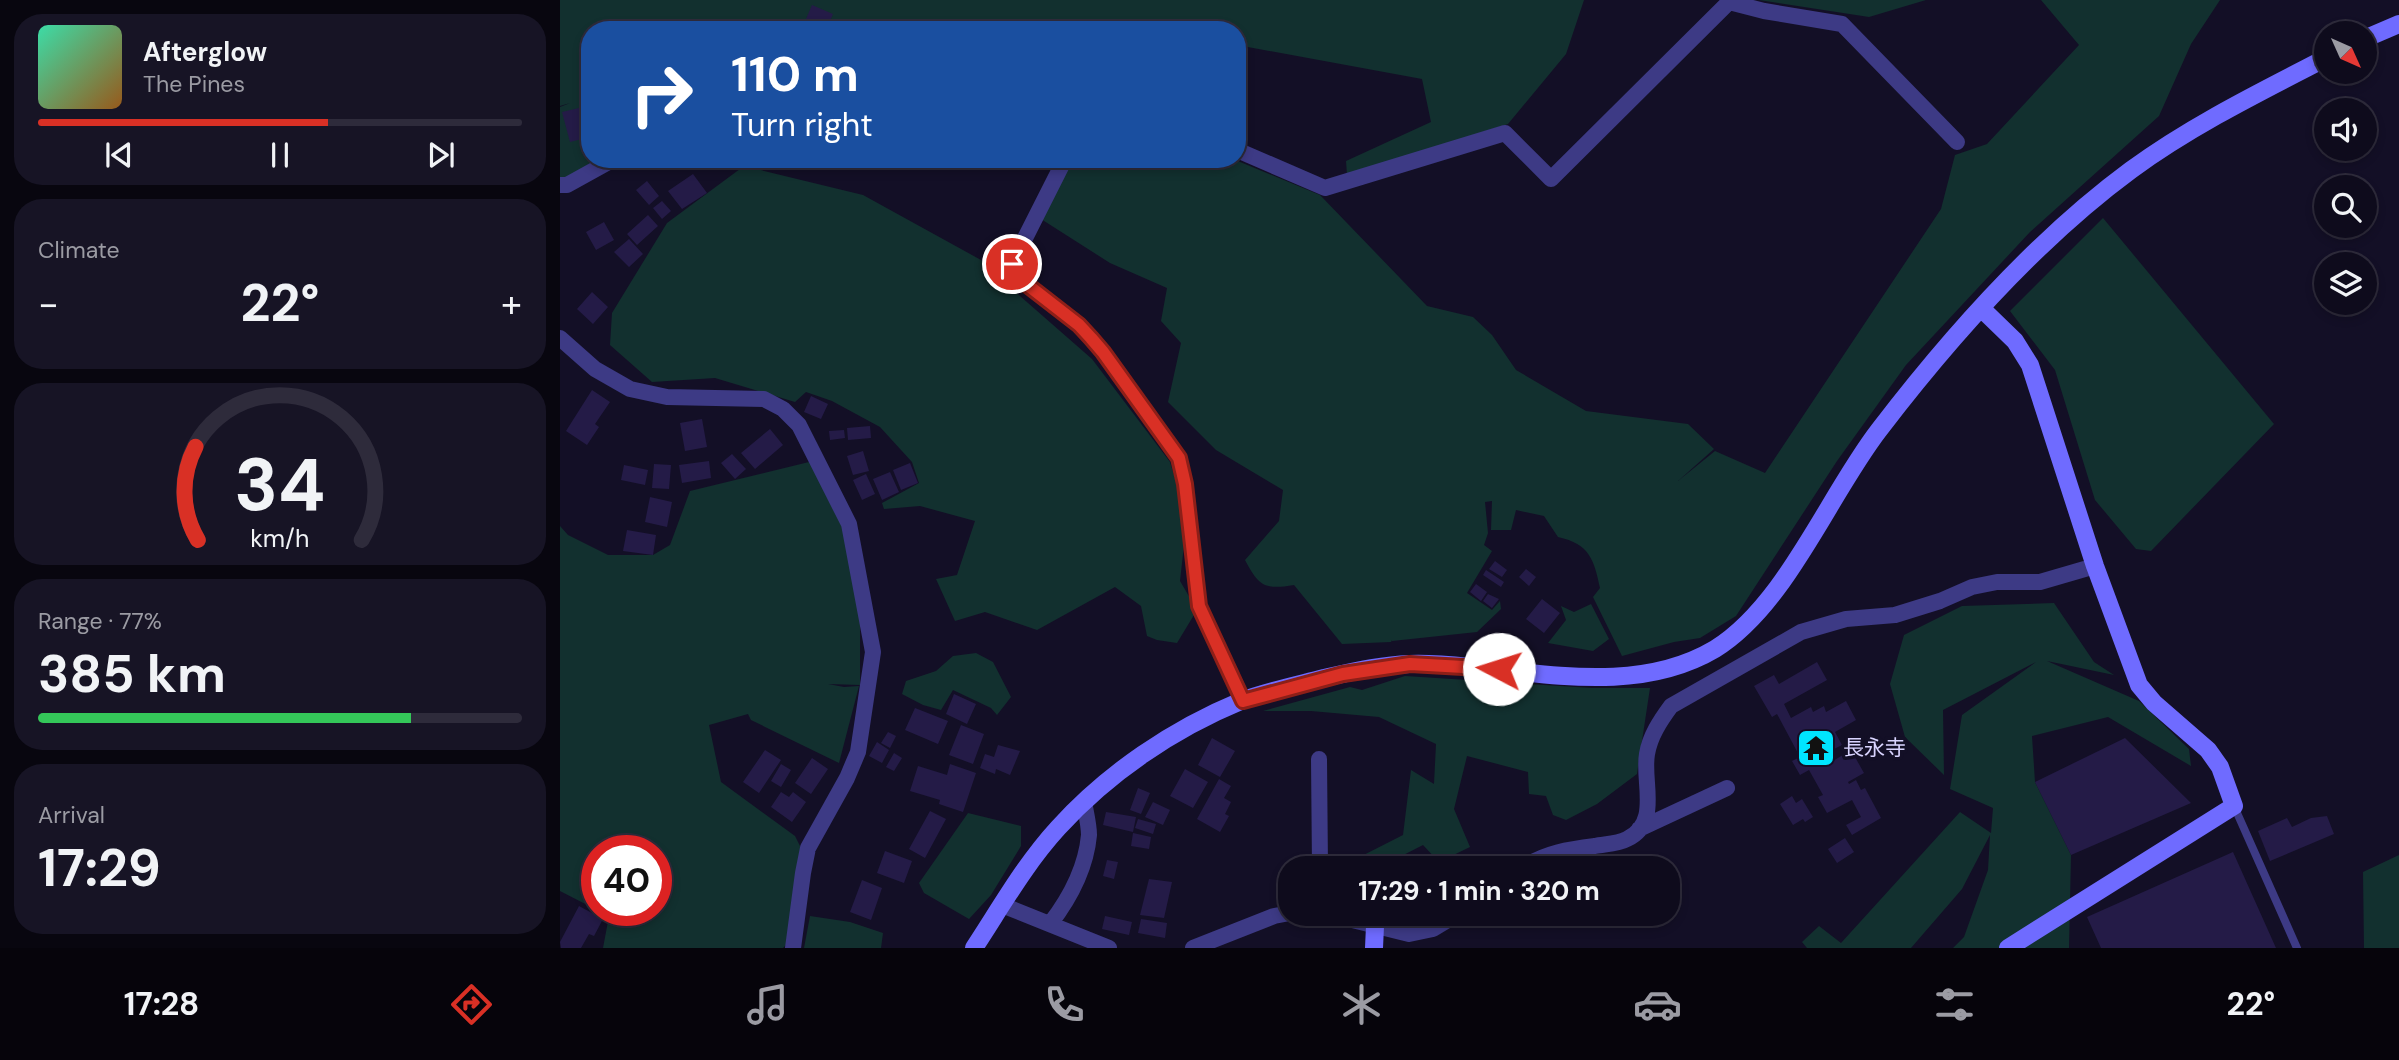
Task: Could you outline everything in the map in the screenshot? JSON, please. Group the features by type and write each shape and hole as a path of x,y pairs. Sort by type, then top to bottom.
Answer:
{"street":[{"path":"1246,154 1325,188 1505,133 1551,179 1729,2 1764,11 1842,24 1957,142"},
{"path":"2377,33 2399,24"},
{"path":"974,948 1034,857 1084,802 1136,759 1195,723 1243,701 1343,674 1410,664 1580,677 1648,674 1682,665 1716,648 1754,617 1780,583 1876,434 1915,385 2023,265 2090,202 2134,168 2206,122 2314,64"},
{"path":"560,185 568,185 598,168"},
{"path":"1060,168 1012,264 1016,276 1079,325 1179,458 1185,484 1199,606 1243,701"},
{"path":"1982,309 2015,341 2030,365 2095,566 2139,685 2154,703 2208,750 2220,766 2234,806 2008,948"},
{"path":"560,338 595,369 630,388 667,397 764,399 783,409 799,425 818,458 849,524 873,652 858,752 847,778 808,848 793,948"},
{"path":"1639,829 1648,813 1647,755 1657,726 1671,706 1801,632 1846,619 1895,615 1972,586 1997,582 2040,582 2095,566"},
{"path":"1319,759 1320,856"},
{"path":"1548,856 1564,850 1628,839 1639,829 1727,788"},
{"path":"1050,924 1067,901 1082,866 1089,833 1084,802"},
{"path":"1002,905 1109,948"},
{"path":"1193,948 1278,915"},
{"path":"1374,948 1375,926 1409,934 1438,926"}],"lane":[{"path":"2234,806 2297,948"}],"green space":[{"path":"560,0 1584,0 1566,54 1508,124 1347,175 1346,161 1431,122 1422,79 1246,47 1246,21 581,21 581,168 588,168 569,180 560,178 560,107 570,103 560,106"},
{"path":"1759,0 1926,0 1869,17"},
{"path":"2041,0 2220,0 2191,44 2159,116 2030,232 1906,365 1837,461 1736,616 1700,638 1622,656 1593,597 1600,588 1593,561 1584,549 1558,537 1544,516 1516,510 1511,530 1491,530 1492,501 1485,502 1488,533 1484,545 1492,551 1467,593 1492,610 1500,601 1501,609 1477,632 1391,642 1342,644 1294,585 1276,587 1264,584 1254,576 1245,560 1279,521 1283,490 1216,450 1168,402 1181,343 1161,321 1167,288 1110,263 1041,219 1068,168 1246,168 1246,164 1320,195 1427,306 1473,317 1492,335 1516,370 1586,411 1688,424 1714,449 1678,481 1715,451 1765,473 1941,209 1955,155 1987,144 2079,45"},
{"path":"741,168 752,168 863,195 1001,271 1005,283 1092,359 1170,462 1187,518 1180,581 1197,610 1177,643 1147,636 1141,606 1115,587 1037,630 985,612 955,621 936,579 957,575 975,521 920,506 884,509 882,503 919,483 912,462 880,427 832,401 806,392 795,402 715,378 652,382 610,345 612,313 667,223"},
{"path":"2103,218 2274,424 2151,551 2136,549 2095,500 2055,370 2010,311"},
{"path":"809,462 839,503 860,577 860,685 828,684 859,686 839,763 751,720 748,714 709,725 721,782 795,836 806,858 796,935 783,948 603,948 607,926 672,926 672,835 581,835 581,902 560,891 560,526 568,535 608,555 653,555 670,545 690,491"},
{"path":"2054,603 2094,662 2114,675 2047,661 2139,701 2189,749 2191,766 2108,717 2032,736 2035,782 2071,855 2069,948 1953,948 1964,937 1988,870 1990,835 1962,889 1911,948 1807,948 1802,942 1819,926 1841,943 1960,812 1991,833 1993,808 1950,789 1962,715 2036,662 1943,710 1944,775 1905,737 1890,684 1904,635 1962,606"},
{"path":"1591,604 1609,639 1593,651 1548,643 1566,620 1561,606 1574,612"},
{"path":"976,653 993,662 1011,697 997,715 991,708 953,690 941,710 923,705 902,694 906,681 936,671 953,656"},
{"path":"1405,676 1592,688 1650,688 1637,774 1597,804 1566,820 1553,815 1546,796 1529,794 1528,772 1467,756 1454,809 1470,847 1451,856 1433,856 1423,845 1401,856 1362,856 1403,835 1411,770 1434,784 1436,744 1379,717 1311,711 1263,711 1350,687 1362,690"},
{"path":"968,813 1021,826 1021,846 991,895 969,919 924,893 919,883"},
{"path":"2399,855 2399,948 2364,948 2363,872"},
{"path":"810,916 850,922 883,933 881,948 804,948"}],"building":[{"path":"812,5 833,14 830,21 805,21"},
{"path":"581,107 581,139 570,142 562,112"},
{"path":"693,174 707,193 682,209 668,191"},
{"path":"647,181 659,196 649,205 636,190"},
{"path":"662,201 671,211 662,219 653,208"},
{"path":"648,215 658,226 637,245 627,234"},
{"path":"604,222 614,240 596,250 586,232"},
{"path":"629,239 643,254 629,267 614,252"},
{"path":"592,292 608,307 593,324 577,309"},
{"path":"592,390 610,402 595,424 599,427 587,445 566,431"},
{"path":"811,396 828,404 821,419 804,412"},
{"path":"702,419 707,447 685,451 680,423"},
{"path":"870,426 871,438 848,440 847,428"},
{"path":"770,429 783,445 755,469 741,453"},
{"path":"844,430 845,438 830,440 829,431"},
{"path":"863,451 869,471 853,475 847,456"},
{"path":"732,454 746,469 735,479 721,463"},
{"path":"709,461 711,478 682,483 679,465"},
{"path":"910,463 918,483 901,490 893,470"},
{"path":"654,464 671,465 669,489 652,488"},
{"path":"624,465 648,470 645,485 621,480"},
{"path":"890,472 899,492 882,500 873,479"},
{"path":"866,474 875,494 862,500 853,480"},
{"path":"650,497 672,502 667,527 645,522"},
{"path":"627,530 656,535 653,555 623,551"},
{"path":"1495,561 1507,570 1502,577 1489,569"},
{"path":"1526,569 1536,577 1529,586 1519,577"},
{"path":"1486,570 1504,582 1501,587 1483,575"},
{"path":"1476,584 1487,592 1481,601 1470,592"},
{"path":"1488,594 1499,599 1492,608 1483,601"},
{"path":"1542,599 1560,613 1544,633 1526,619"},
{"name":"長永寺","path":"1817,662 1827,680 1784,704 1791,718 1811,707 1813,712 1824,706 1826,712 1846,701 1856,720 1835,732 1842,745 1828,752 1833,761 1851,750 1864,773 1848,782 1849,784 1856,780 1861,790 1865,788 1881,818 1852,835 1846,825 1861,817 1852,800 1827,813 1818,797 1823,795 1809,770 1800,775 1792,761 1800,757 1777,714 1772,717 1754,686 1774,675 1779,684"},
{"path":"954,694 976,704 967,724 946,714"},
{"path":"915,708 948,721 938,744 905,730"},
{"path":"961,725 984,734 973,764 949,755"},
{"path":"888,732 896,736 890,748 881,743"},
{"path":"1212,738 1235,751 1220,777 1198,765"},
{"path":"2125,738 2191,803 2071,855 2035,782"},
{"path":"877,742 889,750 882,763 869,756"},
{"path":"998,745 1020,751 1010,775 996,769 995,774 980,768 985,754 994,757"},
{"path":"765,750 781,760 759,793 743,782"},
{"path":"894,753 902,758 894,771 886,767"},
{"path":"812,758 828,769 811,794 795,783"},
{"path":"781,764 791,770 781,787 771,781"},
{"path":"950,764 976,773 963,812 939,804 940,800 910,791 918,766 947,775"},
{"path":"1185,769 1208,782 1193,808 1170,796"},
{"path":"1219,779 1231,786 1224,798 1231,802 1225,814 1229,816 1220,832 1197,819"},
{"path":"1138,788 1150,793 1141,814 1130,810"},
{"path":"781,792 789,797 793,792 806,802 792,822 771,807"},
{"path":"1792,796 1796,803 1802,799 1813,817 1793,825 1780,804"},
{"path":"1153,802 1170,810 1163,825 1145,817"},
{"path":"930,811 946,819 925,858 909,849"},
{"path":"1106,812 1136,817 1133,832 1103,825"},
{"path":"2327,816 2334,834 2270,861 2258,831 2287,818 2292,827 2311,818"},
{"path":"1138,819 1156,824 1153,834 1135,828"},
{"path":"1133,833 1151,837 1149,849 1131,846"},
{"path":"1845,838 1854,852 1837,863 1828,849"},
{"path":"885,851 912,861 904,883 877,873"},
{"path":"2233,852 2276,948 2101,948 2087,917"},
{"path":"1107,860 1118,862 1114,879 1103,876"},
{"path":"1149,879 1172,882 1164,918 1140,915"},
{"path":"862,880 882,888 871,920 850,912"},
{"path":"579,906 581,926 599,926 594,936 589,934 581,948 561,948 560,942"},
{"path":"1105,916 1132,922 1129,935 1102,929"},
{"path":"1141,919 1167,923 1165,938 1138,933"}],"place":[{"name":"長永寺","path":"1816,748"}],"route":[{"path":"1012,264 1016,276 1079,325 1103,352 1179,458 1185,484 1199,606 1243,701 1343,674 1410,664 1499,669"}]}
